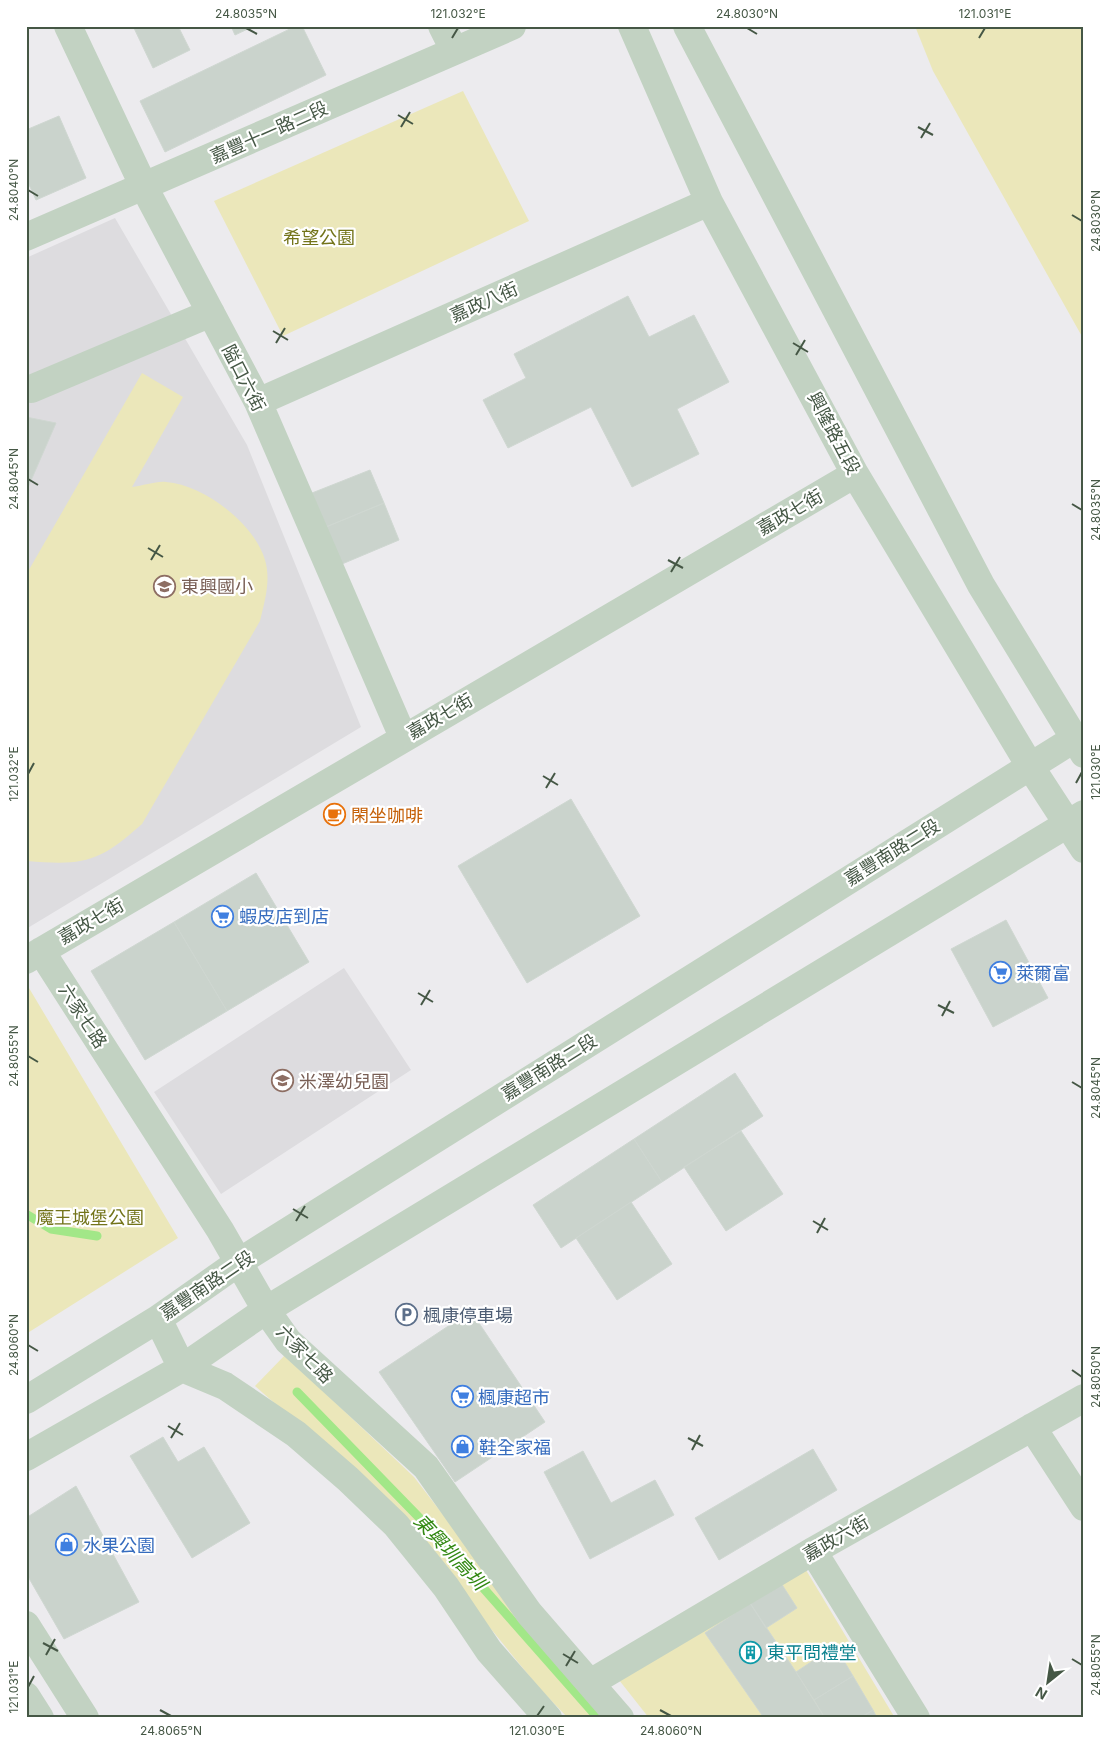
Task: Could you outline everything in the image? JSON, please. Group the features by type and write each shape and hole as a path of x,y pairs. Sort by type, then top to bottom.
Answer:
{"street":[{"name":"隘口六街","path":"68,26 144,187 258,402 403,737"},
{"name":"嘉豐十一路二段","path":"26,237 144,187 448,38 512,26"},
{"name":"興隆路五段","path":"632,26 709,202 855,474 1030,766 1076,818 1084,849"},
{"path":"687,26 981,585 1079,747"},
{"name":"嘉政八街","path":"258,402 709,202"},
{"path":"31,389 211,313"},
{"name":"嘉政七街","path":"34,955 403,737 855,474"},
{"name":"嘉豐南路二段","path":"26,1400 158,1318 238,1262 1030,766 1079,747"},
{"path":"26,1456 182,1368 266,1310 1076,818"},
{"name":"六家七路","path":"34,955 238,1262 266,1310 288,1341 426,1467 529,1613 620,1718"},
{"path":"158,1318 182,1368 225,1386 296,1434 348,1479 396,1525 446,1587 489,1651 548,1718"},
{"name":"嘉政六街","path":"590,1683 813,1551 1084,1398"},
{"path":"1032,1427 1084,1507"},
{"path":"813,1551 916,1718"},
{"path":"26,1625 85,1718"},
{"path":"26,1696 40,1718"}],"shaded area":[{"name":"東興國小","path":"115,218 247,445 361,727 26,929 26,258"},
{"name":"米澤幼兒園","path":"344,968 411,1070 221,1194 154,1092"}],"green space":[{"path":"915,26 1084,26 1084,340 933,71"},
{"name":"希望公園","path":"463,91 529,221 283,336 214,201"},
{"path":"142,373 183,397 132,487 162,482 181,485 196,490 226,508 250,533 259,546 265,560 267,590 264,605 260,621 142,824 114,847 90,859 63,863 27,861 26,575"},
{"name":"魔王城堡公園","path":"26,983 178,1238 26,1334"},
{"path":"285,1355 414,1477 543,1645 608,1718 568,1718 540,1689 387,1502 255,1386"},
{"path":"803,1565 895,1718 649,1718 619,1680"}],"building":[{"path":"133,26 178,26 190,50 153,68"},
{"path":"231,26 254,26 235,35"},
{"path":"296,26 302,26 326,75 165,152 140,101"},
{"path":"59,116 86,178 36,200 26,178 26,130"},
{"path":"628,296 649,337 694,315 729,382 677,409 699,454 632,487 591,407 508,448 483,400 526,378 514,354"},
{"path":"26,417 56,423 26,492"},
{"path":"370,470 384,503 326,527 312,493"},
{"path":"384,503 399,540 342,564 326,527"},
{"path":"571,799 640,916 527,983 458,866"},
{"path":"256,873 309,962 227,1011 174,922"},
{"name":"萊爾富","path":"1006,920 1048,998 993,1027 951,949"},
{"path":"174,922 227,1011 145,1060 91,971"},
{"path":"735,1073 763,1116 662,1182 634,1139"},
{"path":"741,1131 783,1194 726,1231 684,1167"},
{"path":"634,1139 662,1182 561,1248 533,1205"},
{"path":"631,1202 672,1264 617,1300 576,1238"},
{"name":"楓康超市","path":"471,1311 545,1422 455,1482 379,1372"},
{"path":"163,1437 178,1462 204,1447 250,1523 192,1558 130,1456"},
{"path":"813,1449 837,1490 719,1560 695,1518"},
{"path":"583,1451 611,1503 655,1480 674,1515 590,1559 544,1472"},
{"name":"水果公園","path":"76,1486 139,1602 64,1639 26,1573 26,1518"},
{"path":"781,1583 797,1608 766,1628 750,1603"},
{"name":"東平問禮堂","path":"750,1603 823,1715 819,1718 764,1718 705,1633"},
{"path":"835,1646 853,1676 814,1700 796,1672"},
{"path":"853,1676 873,1710 860,1718 825,1718 814,1700"},
{"path":"873,1710 877,1718 860,1718"}],"waterway":[{"name":"東興圳高圳","path":"26,1214 51,1229 97,1236"},
{"name":"東興圳高圳","path":"297,1392 440,1539 598,1718"}],"place":[{"name":"東興國小","path":"165,586"},
{"name":"閑坐咖啡","path":"335,815"},
{"name":"蝦皮店到店","path":"223,916"},
{"name":"萊爾富","path":"1000,973"},
{"name":"米澤幼兒園","path":"283,1081"},
{"name":"楓康停車場","path":"407,1315"},
{"name":"楓康超市","path":"462,1397"},
{"name":"鞋全家福","path":"463,1447"},
{"name":"水果公園","path":"67,1545"},
{"name":"東平問禮堂","path":"751,1652"}]}
